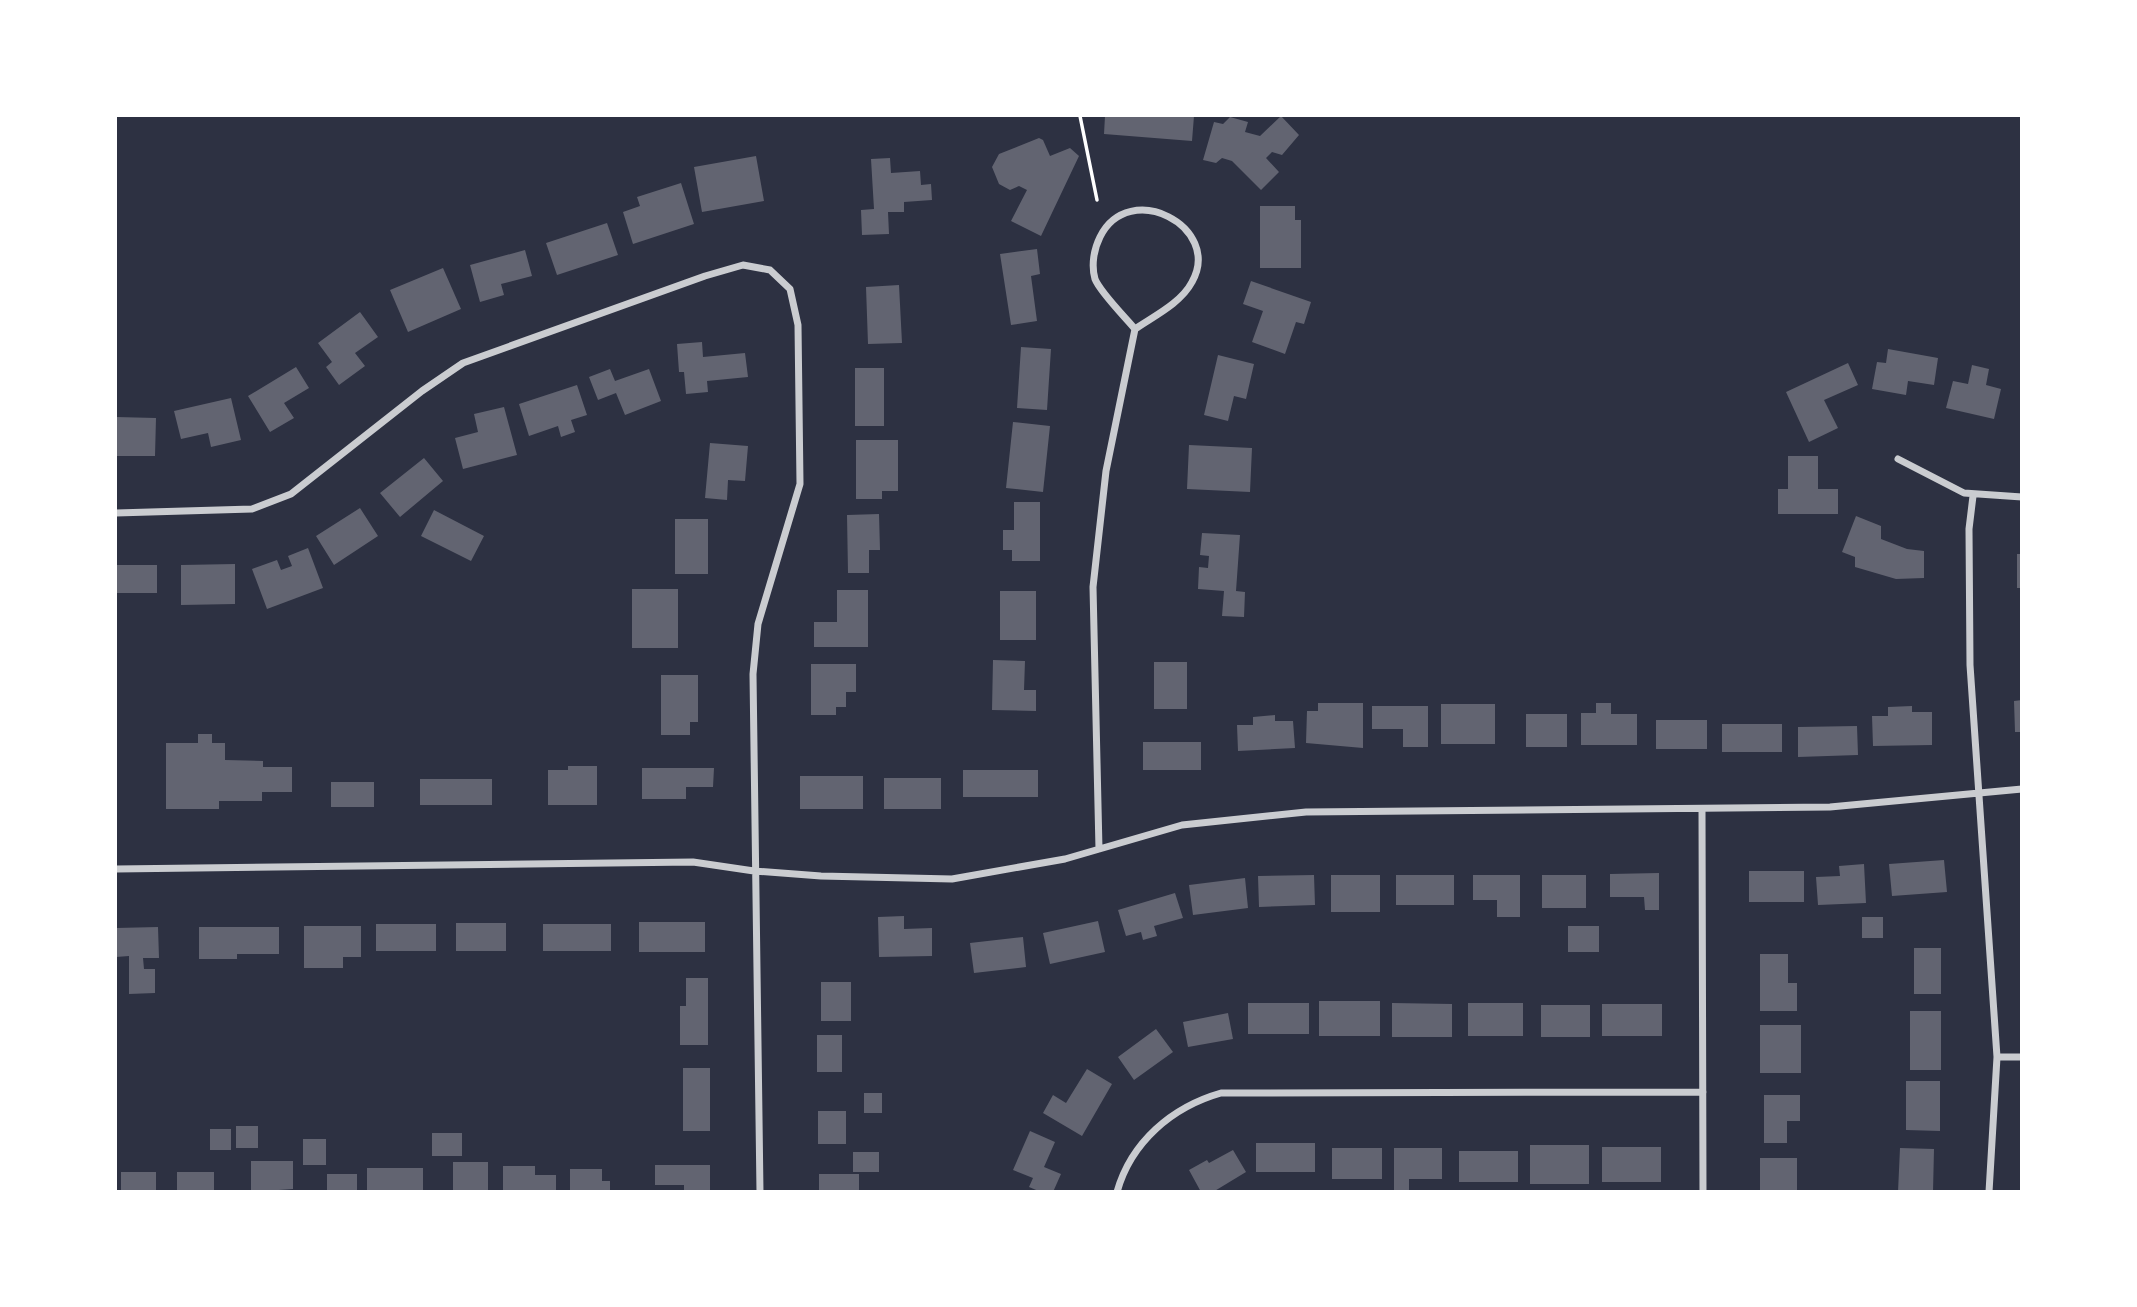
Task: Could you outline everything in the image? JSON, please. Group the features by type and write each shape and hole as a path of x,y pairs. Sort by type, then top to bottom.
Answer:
{"street":[{"path":"1100,849 1093,587 1105,471 1135,329 1176,301 1193,281 1198,254 1184,226 1161,212 1129,211 1106,225 1094,249 1096,279 1135,329"},
{"path":"116,513 252,509 291,494 422,391 463,363 705,276 743,265 770,270 790,289 798,325 800,484 758,624 753,674 760,1192"},
{"path":"1898,459 1973,496 2021,497"},
{"path":"1973,496 1969,528 1970,651 1997,1057 1989,1192"},
{"path":"116,869 693,862 754,871 952,879 1065,859 1182,825 1306,812 1871,805 2021,789"},
{"path":"1702,809 1703,1192"},
{"path":"1997,1057 2021,1057"},
{"path":"1117,1192 1130,1160 1155,1129 1195,1102 1221,1093 1703,1092"}],"path":[{"path":"1080,116 1097,200"}],"building":[{"path":"1105,116 1194,116 1192,141 1104,134"},
{"path":"1281,116 1299,135 1282,155 1272,152 1266,158 1279,172 1261,190 1232,161 1222,158 1216,163 1203,160 1214,122 1223,124 1230,117 1248,122 1245,132 1260,136"},
{"path":"1039,138 1043,140 1050,156 1070,148 1079,156 1041,236 1011,221 1027,190 1019,186 1010,190 999,184 992,167 999,154"},
{"path":"756,156 764,201 702,212 694,167"},
{"path":"890,158 891,173 920,171 921,185 931,184 932,200 904,202 904,212 888,212 889,234 862,235 861,210 874,209 871,159"},
{"path":"681,183 694,224 633,244 623,212 640,206 637,197"},
{"path":"1260,206 1295,206 1295,220 1301,220 1301,268 1260,268"},
{"path":"607,223 618,255 557,275 546,243"},
{"path":"1037,249 1040,274 1031,276 1037,321 1011,325 1000,254"},
{"path":"525,250 532,276 501,284 504,295 480,302 470,265"},
{"path":"443,268 461,309 408,332 390,290"},
{"path":"1251,281 1311,302 1304,324 1296,322 1285,354 1252,342 1263,311 1243,304"},
{"path":"899,285 902,343 868,344 866,287"},
{"path":"360,312 378,337 355,353 365,366 339,385 326,367 332,362 318,343"},
{"path":"702,342 703,357 745,353 748,377 707,381 708,392 686,394 684,372 679,372 677,344"},
{"path":"1021,347 1051,349 1047,410 1017,408"},
{"path":"1888,349 1938,358 1934,385 1908,381 1906,395 1872,389 1877,362 1886,363"},
{"path":"1218,355 1254,364 1246,399 1234,396 1228,421 1204,415"},
{"path":"1848,363 1858,385 1824,400 1838,428 1809,442 1786,392"},
{"path":"1972,365 1989,369 1986,385 2001,389 1994,419 1946,408 1953,381 1968,384"},
{"path":"296,367 309,388 284,403 294,418 270,432 248,396"},
{"path":"855,368 884,368 884,426 855,426"},
{"path":"610,369 615,381 649,369 661,401 625,415 616,393 598,400 589,377"},
{"path":"577,385 587,415 571,420 575,432 561,437 558,426 529,436 519,404"},
{"path":"231,398 241,440 211,447 208,433 181,439 174,411"},
{"path":"504,407 517,455 463,469 455,438 478,432 474,414"},
{"path":"116,417 156,418 155,456 116,456"},
{"path":"1013,422 1050,426 1043,492 1006,488"},
{"path":"856,440 898,440 898,491 882,491 882,499 856,499"},
{"path":"710,443 748,446 745,481 728,480 727,500 705,498"},
{"path":"1189,445 1252,448 1250,492 1187,489"},
{"path":"1788,456 1818,456 1818,489 1838,489 1838,514 1778,514 1778,489 1788,489"},
{"path":"424,458 443,481 400,517 380,493"},
{"path":"1014,502 1040,502 1040,561 1012,561 1012,550 1003,550 1003,530 1014,530"},
{"path":"360,508 378,536 334,565 316,536"},
{"path":"434,510 484,536 471,561 421,536"},
{"path":"879,514 880,550 869,550 869,573 848,573 847,515"},
{"path":"1856,516 1881,526 1881,539 1907,549 1924,551 1924,578 1896,579 1855,567 1855,557 1842,552"},
{"path":"675,519 708,519 708,574 675,574"},
{"path":"1202,533 1240,535 1236,591 1245,592 1244,617 1222,616 1224,591 1198,589 1199,567 1208,568 1209,556 1200,555"},
{"path":"308,548 323,588 267,609 252,569 277,560 281,570 292,566 288,556"},
{"path":"2017,554 2022,554 2022,588 2017,588"},
{"path":"235,564 235,604 181,605 181,565"},
{"path":"116,565 157,565 157,593 116,593"},
{"path":"632,589 678,589 678,648 632,648"},
{"path":"837,590 868,590 868,647 814,647 814,622 837,622"},
{"path":"1000,591 1036,591 1036,640 1000,640"},
{"path":"993,660 1025,661 1024,690 1036,690 1036,711 992,710"},
{"path":"1154,662 1187,662 1187,709 1154,709"},
{"path":"811,664 856,664 856,692 846,692 846,707 836,707 836,715 811,715"},
{"path":"661,675 698,675 698,722 690,722 690,735 661,735"},
{"path":"2022,700 2022,732 2015,732 2014,701"},
{"path":"1318,703 1363,703 1363,748 1306,743 1307,711 1318,711"},
{"path":"1596,703 1611,703 1611,714 1637,714 1637,745 1581,745 1581,713 1596,713"},
{"path":"1441,704 1495,704 1495,744 1441,744"},
{"path":"1372,706 1428,706 1428,747 1403,747 1403,729 1372,729"},
{"path":"1912,706 1912,712 1932,712 1932,745 1873,746 1872,716 1888,716 1888,707"},
{"path":"1526,714 1567,714 1567,747 1526,747"},
{"path":"1275,715 1275,721 1293,721 1295,748 1238,751 1237,725 1253,725 1253,717"},
{"path":"1656,720 1707,720 1707,749 1656,749"},
{"path":"1722,724 1782,724 1782,752 1722,752"},
{"path":"1857,726 1858,755 1798,757 1798,727"},
{"path":"198,734 212,734 212,743 225,743 225,760 263,761 263,767 292,767 292,792 262,792 262,801 219,801 219,809 166,809 166,743 198,743"},
{"path":"1143,742 1201,742 1201,770 1143,770"},
{"path":"568,766 597,766 597,805 548,805 548,770 568,770"},
{"path":"642,768 714,768 713,787 686,787 686,799 642,799"},
{"path":"963,770 1038,770 1038,797 963,797"},
{"path":"800,776 863,776 863,809 800,809"},
{"path":"884,778 941,778 941,809 884,809"},
{"path":"420,779 492,779 492,805 420,805"},
{"path":"331,782 374,782 374,807 331,807"},
{"path":"1944,860 1947,892 1892,896 1889,864"},
{"path":"1864,864 1866,903 1818,905 1816,877 1840,876 1839,866"},
{"path":"1749,871 1804,871 1804,902 1749,902"},
{"path":"1659,873 1659,910 1645,910 1644,897 1610,897 1610,874"},
{"path":"1314,875 1315,905 1259,907 1258,876"},
{"path":"1331,875 1380,875 1380,912 1331,912"},
{"path":"1396,875 1454,875 1454,905 1396,905"},
{"path":"1473,875 1520,875 1520,917 1497,917 1497,900 1473,900"},
{"path":"1542,875 1586,875 1586,908 1542,908"},
{"path":"1245,878 1248,908 1193,915 1189,885"},
{"path":"1175,893 1183,918 1154,926 1157,936 1143,940 1141,932 1126,936 1118,910"},
{"path":"904,916 904,929 932,928 932,956 879,957 878,917"},
{"path":"1862,917 1883,917 1883,938 1862,938"},
{"path":"1098,921 1105,952 1050,964 1043,933"},
{"path":"639,922 705,922 705,952 639,952"},
{"path":"456,923 506,923 506,951 456,951"},
{"path":"376,924 436,924 436,951 376,951"},
{"path":"543,924 611,924 611,951 543,951"},
{"path":"304,926 361,926 361,957 343,957 343,968 304,968"},
{"path":"1568,926 1599,926 1599,952 1568,952"},
{"path":"158,927 159,958 143,958 144,969 155,969 155,993 129,994 129,956 116,957 116,928"},
{"path":"199,927 279,927 279,954 237,954 237,959 199,959"},
{"path":"1023,937 1026,967 974,973 970,943"},
{"path":"1914,948 1941,948 1941,994 1914,994"},
{"path":"1760,954 1788,954 1788,983 1797,983 1797,1011 1760,1011"},
{"path":"686,978 708,978 708,1045 680,1045 680,1006 686,1006"},
{"path":"821,982 851,982 851,1021 821,1021"},
{"path":"1319,1001 1380,1001 1380,1036 1319,1036"},
{"path":"1248,1003 1309,1003 1309,1034 1248,1034"},
{"path":"1392,1003 1452,1004 1452,1037 1392,1037"},
{"path":"1468,1003 1523,1003 1523,1036 1468,1036"},
{"path":"1602,1004 1662,1004 1662,1036 1602,1036"},
{"path":"1541,1005 1590,1005 1590,1037 1541,1037"},
{"path":"1910,1011 1941,1011 1941,1070 1910,1070"},
{"path":"1228,1013 1233,1039 1188,1047 1183,1022"},
{"path":"1760,1025 1801,1025 1801,1073 1760,1073"},
{"path":"1156,1029 1173,1052 1134,1080 1118,1057"},
{"path":"817,1035 842,1035 842,1072 817,1072"},
{"path":"683,1068 710,1068 710,1131 683,1131"},
{"path":"1087,1069 1112,1084 1082,1136 1043,1113 1053,1095 1066,1103"},
{"path":"1906,1081 1940,1081 1940,1131 1906,1130"},
{"path":"864,1093 882,1093 882,1113 864,1113"},
{"path":"1764,1095 1800,1095 1800,1121 1787,1121 1787,1143 1764,1143"},
{"path":"818,1111 846,1111 846,1144 818,1144"},
{"path":"236,1126 258,1126 258,1148 236,1148"},
{"path":"210,1129 231,1129 231,1150 210,1150"},
{"path":"1030,1131 1055,1142 1044,1167 1061,1174 1053,1192 1041,1192 1029,1187 1033,1178 1013,1170"},
{"path":"432,1133 462,1133 462,1156 432,1156"},
{"path":"303,1139 326,1139 326,1165 303,1165"},
{"path":"1256,1143 1315,1143 1315,1172 1256,1172"},
{"path":"1530,1145 1589,1145 1589,1184 1530,1184"},
{"path":"1602,1147 1661,1147 1661,1182 1602,1182"},
{"path":"1332,1148 1382,1148 1382,1179 1332,1179"},
{"path":"1394,1148 1442,1148 1442,1179 1409,1179 1409,1190 1394,1190"},
{"path":"1900,1148 1934,1149 1933,1192 1898,1192"},
{"path":"1233,1150 1246,1172 1213,1192 1201,1192 1189,1170"},
{"path":"1459,1151 1518,1151 1518,1182 1459,1182"},
{"path":"853,1152 879,1152 879,1172 853,1172"},
{"path":"1760,1158 1797,1158 1797,1192 1760,1192"},
{"path":"251,1161 293,1161 293,1189 251,1192"},
{"path":"453,1162 488,1162 488,1192 453,1192"},
{"path":"655,1165 710,1165 710,1192 684,1192 684,1185 655,1185"},
{"path":"503,1166 535,1166 535,1175 556,1175 556,1192 503,1192"},
{"path":"367,1168 423,1168 423,1192 367,1192"},
{"path":"570,1169 602,1169 602,1181 610,1181 610,1192 570,1192"},
{"path":"121,1172 156,1172 156,1192 121,1192"},
{"path":"177,1172 214,1172 214,1192 177,1192"},
{"path":"327,1174 357,1174 357,1192 327,1192"},
{"path":"819,1174 859,1174 859,1192 819,1192"}]}
